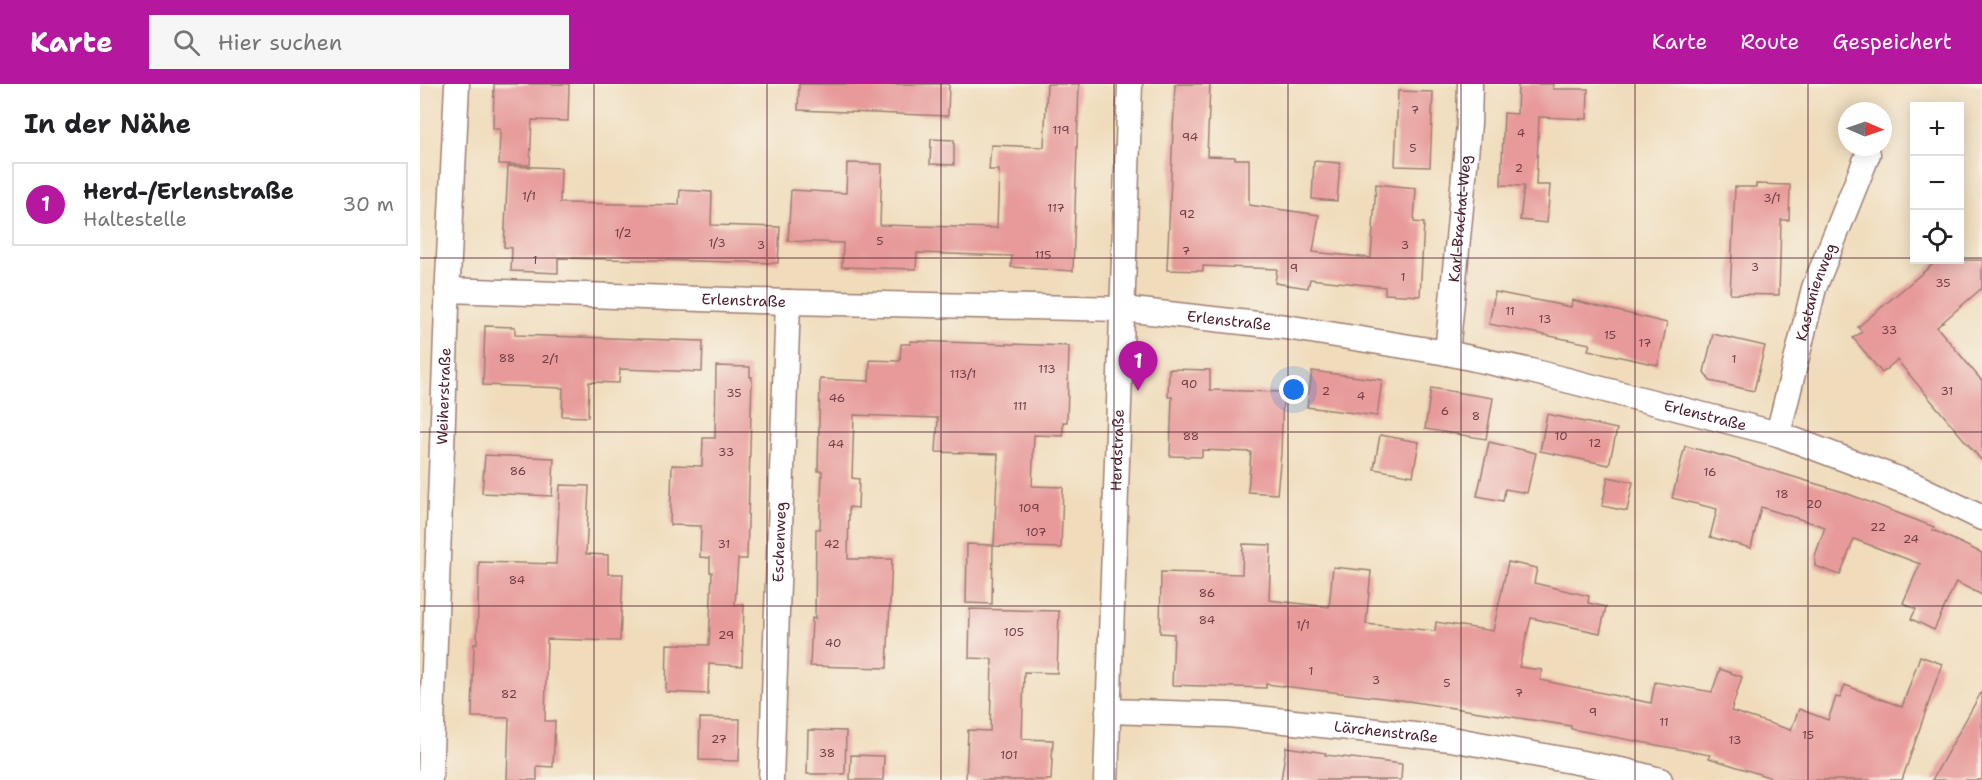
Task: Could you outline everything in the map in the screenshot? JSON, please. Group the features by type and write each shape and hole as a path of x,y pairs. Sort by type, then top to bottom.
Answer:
{"street":[{"name":"Weiherstraße","path":"430,780 447,290 457,84"},
{"name":"Herdstraße","path":"1106,780 1130,84"},
{"name":"Karl-Brachat-Weg","path":"1448,353 1469,124 1470,84"},
{"name":"Kastanienweg","path":"1778,434 1814,288 1867,156"},
{"name":"Erlenstraße","path":"447,290 788,302 1123,309 1286,327 1448,353 1531,371 1778,434 1914,485 1982,518"},
{"name":"Eschenweg","path":"771,780 788,302"},
{"name":"Lärchenstraße","path":"1108,711 1229,715 1451,739 1626,771 1660,780"}],"building":[{"path":"494,84 569,84 568,121 532,120 530,165 499,164 500,129 493,129"},
{"path":"799,84 949,84 948,116 798,110"},
{"path":"1047,84 1079,84 1073,271 1011,267 1012,256 917,253 916,269 842,267 843,243 788,241 791,190 846,193 847,163 882,164 880,225 997,228 999,170 989,170 991,145 1044,147"},
{"path":"1175,84 1210,84 1207,156 1249,159 1249,205 1319,215 1313,252 1371,258 1376,184 1416,188 1414,222 1424,223 1420,296 1385,294 1385,287 1310,279 1308,288 1275,283 1277,269 1203,266 1203,271 1167,270"},
{"path":"1518,84 1553,84 1553,89 1588,89 1587,119 1539,117 1536,185 1550,185 1547,223 1520,220 1524,186 1501,185 1504,113 1517,114"},
{"path":"1398,91 1433,92 1430,167 1395,166"},
{"path":"931,139 954,140 954,165 930,164"},
{"path":"1314,161 1340,163 1337,201 1312,199"},
{"path":"508,166 561,168 560,203 679,205 680,190 712,192 711,225 780,227 778,263 558,258 558,273 511,271 512,248 504,247"},
{"path":"1756,184 1790,185 1789,220 1781,220 1779,295 1730,294 1735,187 1756,187"},
{"path":"1964,260 1982,260 1982,288 1937,327 1982,381 1982,461 1897,360 1882,373 1853,338 1862,332 1858,327 1933,264 1964,264"},
{"path":"1495,292 1571,307 1572,300 1667,323 1658,365 1588,350 1590,344 1489,324"},
{"path":"485,326 515,327 515,335 703,341 702,372 620,369 619,383 589,382 588,417 562,416 563,388 483,385"},
{"path":"1713,334 1765,346 1754,391 1710,381 1704,372"},
{"path":"910,341 1069,346 1067,422 1063,422 1063,436 1034,435 1032,486 1063,487 1061,548 994,546 998,454 936,452 938,418 854,415 852,478 859,479 858,508 849,507 848,559 892,559 887,668 810,666 812,618 815,619 816,529 820,529 822,471 818,471 820,379 869,381 870,360 900,361 901,344 910,344"},
{"path":"716,366 750,367 750,377 752,377 747,559 738,559 735,605 744,605 742,666 709,664 708,694 666,692 667,644 709,645 712,572 710,572 710,558 700,557 701,526 670,525 672,465 702,466 703,438 715,438"},
{"path":"1169,369 1210,370 1210,390 1283,392 1277,494 1248,492 1251,452 1202,450 1202,457 1170,456 1172,397 1168,397"},
{"path":"1312,371 1382,380 1377,416 1307,407"},
{"path":"1431,388 1493,398 1486,439 1425,429"},
{"path":"1547,414 1617,429 1609,465 1540,451"},
{"path":"1380,435 1419,442 1413,476 1374,469"},
{"path":"1489,442 1536,453 1527,493 1505,489 1503,501 1477,496"},
{"path":"1685,446 1843,492 1934,527 1933,530 1982,553 1982,595 1956,582 1934,630 1911,619 1916,609 1903,603 1920,564 1854,539 1840,575 1815,566 1815,556 1825,527 1761,507 1751,548 1710,537 1717,509 1672,498"},
{"path":"485,455 554,458 552,496 482,493"},
{"path":"1608,477 1633,482 1627,511 1602,506"},
{"path":"560,485 589,486 586,554 608,555 608,574 623,574 620,641 547,639 545,721 555,721 553,767 537,766 537,780 507,780 509,718 472,717 479,562 556,564"},
{"path":"967,544 993,545 992,604 966,603"},
{"path":"1243,544 1271,545 1269,600 1329,607 1333,567 1371,571 1366,624 1435,631 1436,622 1493,631 1508,562 1537,568 1534,583 1589,596 1588,603 1606,607 1600,633 1531,618 1519,667 1542,670 1540,680 1651,703 1655,682 1712,692 1720,669 1742,677 1731,711 1791,730 1799,709 1828,720 1836,697 1840,698 1845,685 1902,707 1920,656 1942,664 1902,780 1778,780 1709,758 1710,755 1571,729 1571,726 1408,701 1266,684 1266,688 1172,685 1174,634 1160,633 1161,572 1242,574"},
{"path":"970,609 1059,611 1057,673 1024,672 1022,739 1053,740 1051,780 966,780 968,730 990,731 992,659 969,658"},
{"path":"1982,691 1982,780 1932,780"},
{"path":"700,718 740,719 739,761 699,760"},
{"path":"808,730 846,731 845,774 807,774"},
{"path":"1286,747 1326,753 1325,755 1402,764 1401,780 1281,780"},
{"path":"851,755 884,756 883,780 850,780"}],"place":[{"name":"Herd-/Erlenstraße","path":"1138,391"}]}
